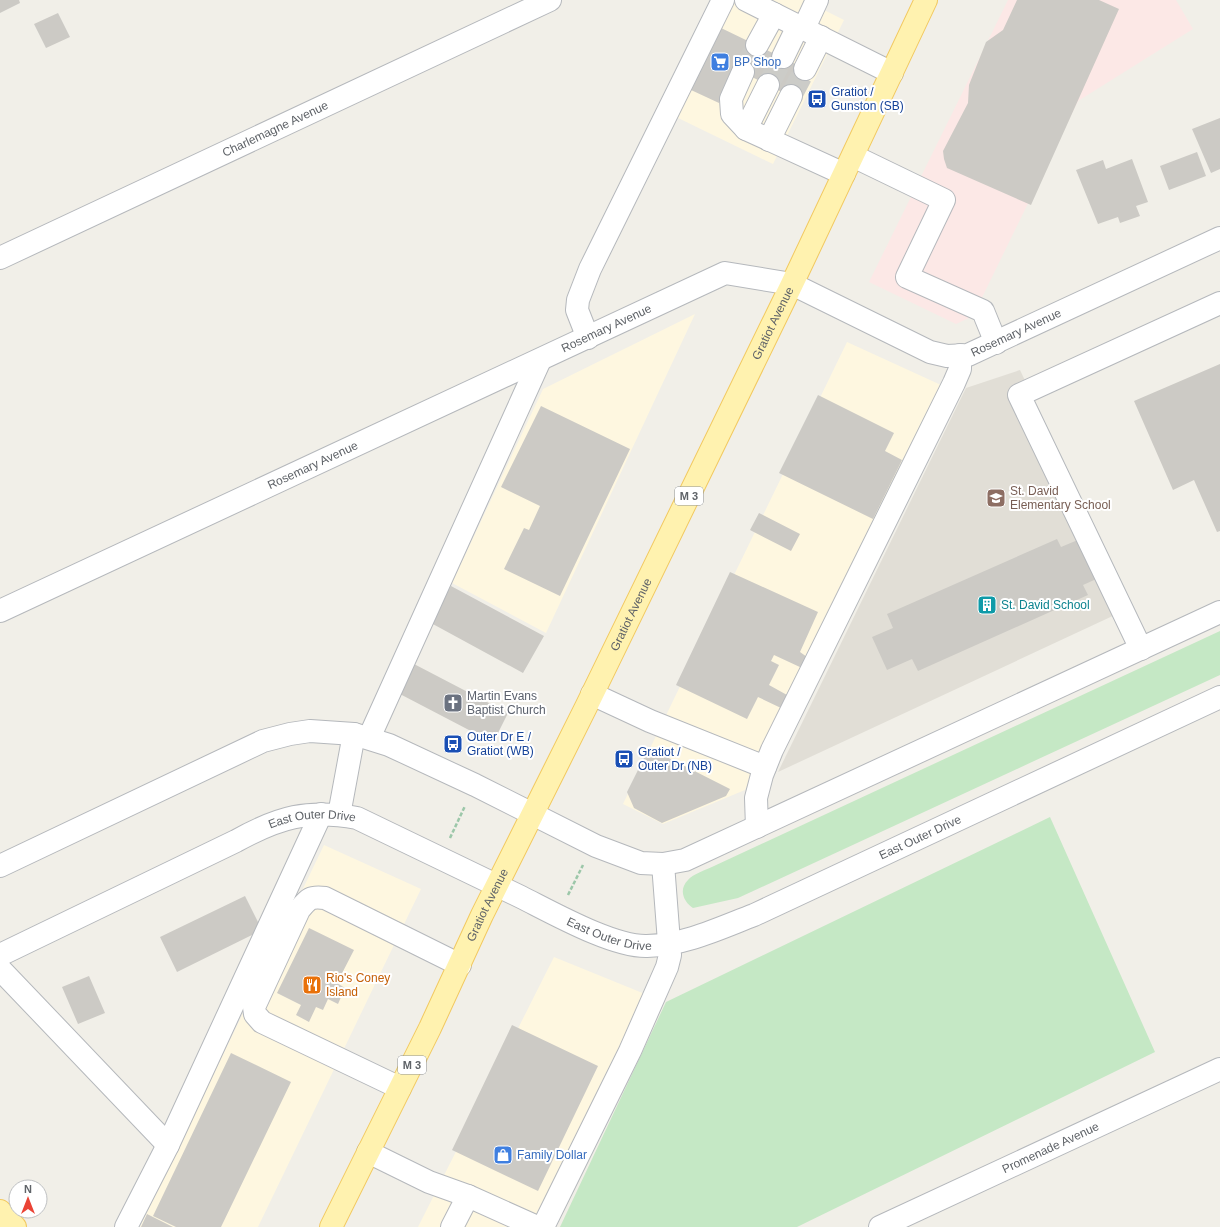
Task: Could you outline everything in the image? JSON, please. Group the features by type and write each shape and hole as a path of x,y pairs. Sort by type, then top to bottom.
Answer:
{"main road":[{"name":"Gratiot Avenue","path":"331,1227 460,965 531,814 592,694 792,284 925,0"},
{"path":"0,1211 15,1227"}],"street":[{"name":"Charlemagne Avenue","path":"0,258 550,0"},
{"path":"588,338 577,310 578,300 594,262 723,0"},
{"path":"746,0 892,73"},
{"path":"805,69 808,30 817,0"},
{"path":"757,44 774,14"},
{"path":"783,57 808,30"},
{"path":"742,72 731,99 732,114 746,129 769,140 848,165 944,200 907,277 983,311 996,343"},
{"path":"746,129 768,85"},
{"path":"769,140 791,96"},
{"name":"Rosemary Avenue","path":"0,611 725,273 792,284 930,352 947,356 968,355 1220,238"},
{"path":"1141,649 1020,395 1220,303"},
{"path":"757,827 756,798 765,767 954,383 960,369 960,355"},
{"path":"126,1227 168,1146 330,814 362,736 540,360"},
{"path":"0,866 263,741 290,734 310,731 362,736 389,745 475,785 596,846 641,863 663,864 685,860 1220,612"},
{"path":"592,694 650,721 765,767"},
{"name":"East Outer Drive","path":"0,955 229,845 264,826 294,816 330,814 357,818 620,943 646,946 669,944 686,940 754,915 1220,697"},
{"path":"544,1227 630,1051 667,967 670,955 663,864"},
{"path":"400,1088 262,1022 255,1014 254,1007 299,910 306,901 314,897 325,898 460,965"},
{"path":"0,969 168,1146"},
{"name":"Promenade Avenue","path":"880,1227 1220,1069"},
{"path":"368,1152 429,1182 468,1196 537,1227"},
{"path":"452,1227 468,1196"}],"path":[{"path":"449,838 467,802"},
{"path":"568,895 586,860"}],"shaded area":[{"path":"733,0 804,0 844,20 773,164 676,117"},
{"path":"1008,0 1176,0 1193,29 1078,101 973,316 956,324 869,282"},
{"path":"695,314 546,633 452,583 543,389"},
{"path":"847,342 941,385 745,790 663,824 623,804"},
{"name":"St. David Elementary School","path":"1020,370 1132,607 778,772 966,388"},
{"path":"324,845 421,889 258,1227 140,1227"},
{"path":"554,957 645,994 531,1227 418,1227"}],"green space":[{"path":"1220,631 1220,675 738,898 693,908 683,896 683,888 685,884 696,874"},
{"path":"1050,817 1155,1052 797,1227 560,1227 666,1002"}],"building":[{"path":"0,0 19,0 20,3 0,13"},
{"path":"1017,0 1099,0 1119,9 1031,205 947,168 943,151 968,103 969,85 986,42 1003,30"},
{"path":"58,13 70,37 46,48 34,24"},
{"path":"719,27 812,72 798,100 734,68 719,103 691,90"},
{"path":"1220,118 1220,169 1211,173 1192,129"},
{"path":"1197,152 1206,176 1169,190 1160,166"},
{"path":"1132,159 1148,202 1136,206 1140,216 1120,223 1118,217 1098,224 1076,170 1103,160 1106,169"},
{"path":"1220,364 1220,531 1217,532 1194,480 1173,490 1134,401"},
{"path":"818,395 894,433 885,451 902,460 873,519 779,473"},
{"path":"541,406 630,449 560,596 504,569 524,528 529,530 540,506 501,487"},
{"path":"759,513 800,534 791,551 750,530"},
{"name":"St. David School","path":"1085,537 1103,576 1083,585 1088,595 918,671 912,659 887,670 872,637 893,628 887,614 1057,539 1061,547"},
{"path":"730,572 818,612 800,652 807,657 802,668 774,655 771,661 779,665 769,685 787,695 781,708 758,697 747,719 676,685"},
{"path":"451,586 544,636 523,673 431,623"},
{"name":"Martin Evans Baptist Church","path":"414,664 508,713 495,739 490,741 398,693"},
{"path":"649,748 730,789 726,796 662,823 634,808 627,792"},
{"path":"245,896 262,930 177,972 160,937"},
{"path":"309,928 354,950 337,983 345,988 338,1004 328,999 323,1010 316,1007 309,1022 296,1015 301,1005 277,993"},
{"path":"89,976 105,1013 78,1024 62,987"},
{"path":"512,1025 598,1066 538,1191 452,1150"},
{"path":"231,1053 291,1082 221,1227 176,1227 153,1216"},
{"path":"147,1214 173,1227 141,1227"}],"tunnel":[{"path":"743,72 757,45"},
{"path":"768,85 783,57"},
{"path":"791,96 805,69"}],"place":[{"name":"BP Shop","path":"720,62"},
{"name":"Gratiot / Gunston (SB)","path":"817,99"},
{"name":"St. David Elementary School","path":"996,498"},
{"name":"St. David School","path":"987,605"},
{"name":"Martin Evans Baptist Church","path":"453,703"},
{"name":"Outer Dr E / Gratiot (WB)","path":"453,744"},
{"name":"Gratiot / Outer Dr (NB)","path":"624,759"},
{"name":"Rio's Coney Island","path":"312,985"},
{"name":"Family Dollar","path":"503,1155"}]}
